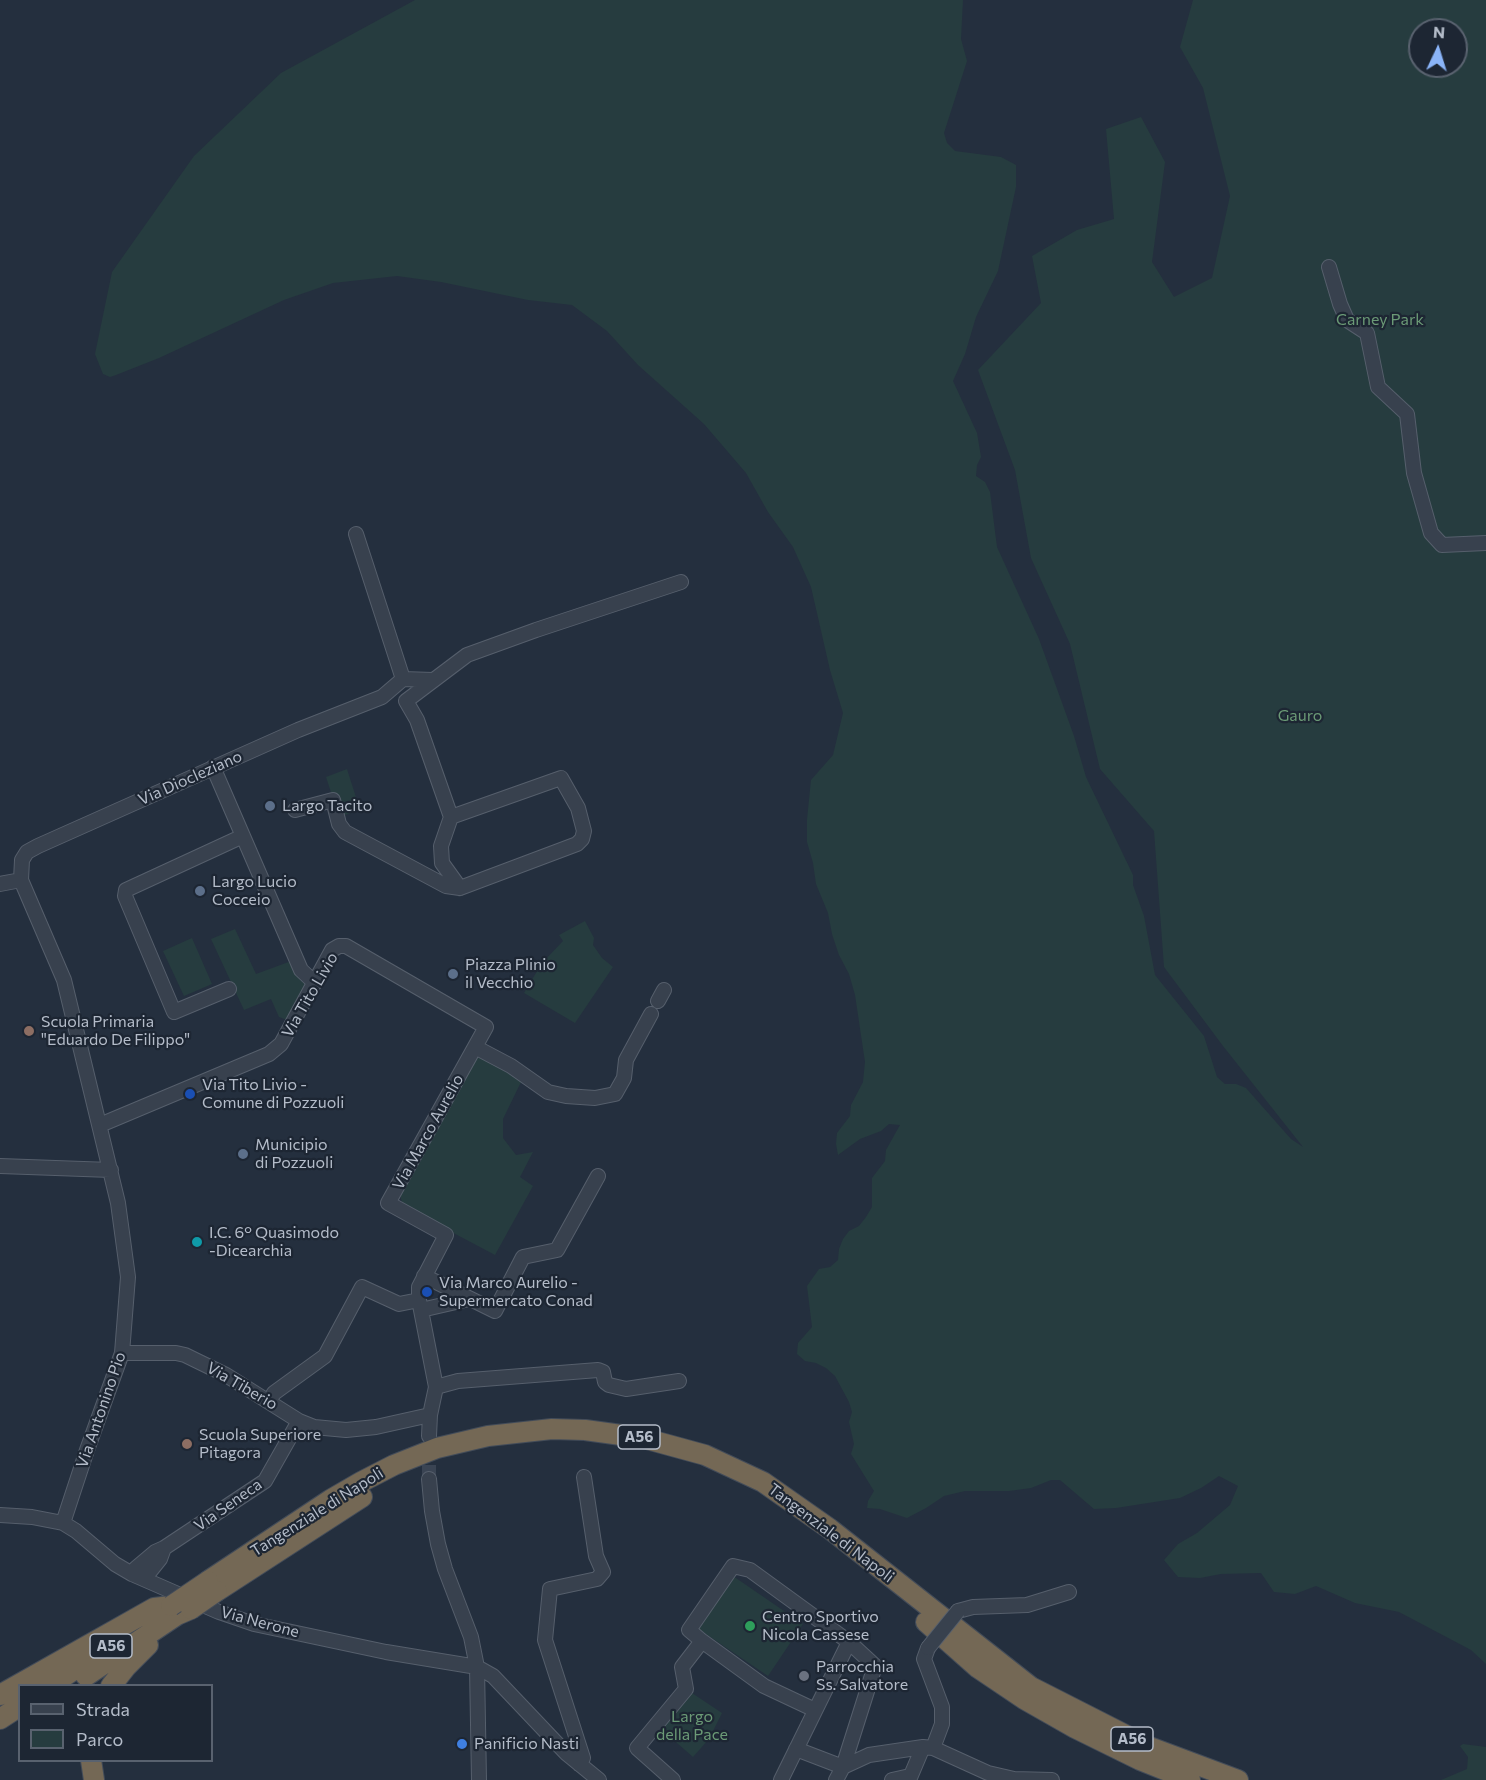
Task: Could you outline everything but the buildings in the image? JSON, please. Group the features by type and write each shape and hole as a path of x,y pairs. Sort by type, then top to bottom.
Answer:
{"highway":[{"name":"Tangenziale di Napoli","path":"74,1684 177,1615 191,1609 213,1586 330,1500 394,1465 437,1448 488,1436 552,1430 585,1430 643,1438 705,1455 763,1482 830,1529 1031,1687 1147,1746 1238,1780"},
{"name":"Tangenziale di Napoli","path":"53,1684 171,1606 213,1586 350,1504 404,1475 441,1461 502,1447 551,1442 605,1445 643,1451 693,1465 750,1490 783,1510 815,1534 945,1637 978,1668 1024,1699 1084,1733 1140,1760 1190,1780"},
{"path":"19,1684 154,1608 171,1606"},
{"path":"113,1684 141,1652 187,1617 191,1609"},
{"path":"0,1695 18,1685"},
{"path":"0,1719 18,1707"},
{"path":"0,1732 18,1720"},
{"path":"91,1762 94,1780"}],"street":[{"path":"1329,267 1347,320 1367,333 1378,387 1407,414 1414,473 1431,533 1442,545 1486,543"},
{"path":"356,534 403,679 433,680"},
{"path":"382,697 406,701 467,655 681,582"},
{"name":"Via Diocleziano","path":"21,880 22,860 27,852 38,846 298,730 382,697 403,679"},
{"path":"406,701 417,720 451,817 441,846 442,863 460,888"},
{"path":"213,767 301,970 315,983"},
{"path":"295,810 333,800 339,824 345,832 446,886 460,888 577,844 582,839 584,831 578,808 561,778 451,817"},
{"path":"229,989 174,1012 125,896 126,890 243,836"},
{"path":"0,884 21,880"},
{"name":"Via Antonino Pio","path":"21,880 64,980 111,1170 128,1277 128,1301 122,1353 63,1523"},
{"name":"Via Tito Livio","path":"100,1125 269,1054 281,1044 332,950 339,946 346,946 486,1027"},
{"path":"475,1047 511,1066 548,1092 595,1098 615,1094 624,1078 626,1060 658,1002"},
{"name":"Via Marco Aurelio","path":"429,1436 430,1415 436,1387 420,1305 419,1287 446,1235 388,1203 486,1027"},
{"path":"0,1166 111,1170"},
{"path":"424,1276 495,1311 523,1257 557,1250 598,1176"},
{"path":"269,1401 274,1393 325,1356 362,1287 399,1304 420,1305 469,1299"},
{"name":"Via Tiberio","path":"122,1353 185,1355 226,1375 299,1421 314,1427 346,1430 397,1424 430,1415"},
{"path":"436,1387 458,1381 598,1370 603,1372 605,1382 626,1389 679,1381"},
{"name":"Via Seneca","path":"138,1577 136,1568 155,1552 265,1481 299,1421"},
{"path":"579,1764 583,1758 545,1640 550,1589 597,1579 603,1572 596,1556 584,1477"},
{"path":"429,1479 438,1545 471,1637 477,1667 479,1780"},
{"path":"0,1515 32,1517 63,1523"},
{"name":"Via Nerone","path":"63,1523 115,1564 138,1577 219,1612 254,1624 386,1652 477,1667"},
{"path":"815,1710 764,1686 689,1630 732,1566 750,1570 849,1642 875,1666 843,1767 836,1780"},
{"path":"892,1780 910,1778 942,1724 942,1707 924,1659 928,1648 958,1611 973,1607 1027,1605 1069,1592"},
{"path":"673,1780 637,1748 686,1689 682,1667 702,1641"},
{"path":"781,1780 849,1642"},
{"path":"477,1667 493,1676 566,1753 599,1780"},
{"path":"796,1749 843,1767 869,1755 928,1747 988,1773 1014,1779 1052,1780"}],"green space":[{"path":"415,0 963,0 961,39 967,61 944,133 947,143 955,151 1001,157 1016,165 1016,187 998,271 976,317 965,354 953,381 977,433 981,457 977,465 976,476 985,482 990,492 997,547 1039,639 1074,736 1086,777 1133,875 1133,885 1144,916 1155,975 1204,1036 1217,1077 1225,1084 1236,1084 1246,1088 1291,1139 1303,1147 1164,967 1154,831 1100,769 1070,644 1031,558 1015,470 978,370 1041,303 1032,256 1077,230 1114,219 1106,129 1141,117 1165,162 1152,262 1174,297 1212,278 1230,196 1203,88 1180,47 1193,0 1486,0 1486,1664 1471,1650 1399,1612 1355,1603 1316,1586 1295,1594 1274,1592 1261,1573 1221,1574 1200,1578 1178,1577 1164,1560 1178,1544 1197,1533 1230,1505 1238,1486 1219,1476 1180,1498 1116,1508 1094,1509 1060,1480 1051,1480 1031,1488 1009,1491 965,1491 944,1496 907,1518 880,1509 867,1508 874,1491 851,1454 854,1444 849,1422 852,1412 849,1402 835,1376 826,1368 805,1361 797,1354 798,1343 812,1327 807,1286 819,1269 830,1267 838,1260 843,1239 849,1231 859,1226 872,1207 872,1178 885,1161 886,1150 900,1125 889,1124 881,1131 860,1139 838,1155 837,1133 850,1116 851,1105 863,1082 865,1062 855,995 849,974 839,955 828,913 816,884 807,842 807,820 811,780 833,755 843,713 830,670 811,587 793,547 768,512 746,473 704,424 638,365 607,331 572,305 528,300 441,282 397,276 333,283 284,300 159,358 110,377 103,374 95,354 112,272 194,156 281,73"},
{"path":"347,769 360,810 339,817 326,777"},
{"path":"585,921 594,938 593,945 602,958 613,967 575,1023 524,993 542,963 563,941 559,935"},
{"path":"235,929 256,974 294,960 310,983 290,1021 279,1017 271,999 244,1010 211,939"},
{"path":"192,938 212,984 184,996 163,951"},
{"path":"477,1055 522,1080 503,1119 503,1138 516,1155 533,1152 520,1177 533,1186 495,1255 410,1210 401,1199 401,1195"},
{"name":"Centro Sportivo Nicola Cassese","path":"733,1576 803,1624 768,1676 697,1628"},
{"name":"Largo della Pace","path":"692,1693 722,1713 709,1739 693,1757 661,1729"},
{"path":"1463,1744 1486,1747 1486,1780 1441,1780 1467,1769 1468,1757 1460,1746"}],"tunnel":[{"path":"429,1445 429,1479"}],"place":[{"name":"Largo Tacito","path":"270,806"},
{"name":"Largo Lucio Cocceio","path":"200,891"},
{"name":"Piazza Plinio il Vecchio","path":"453,974"},
{"name":"Scuola Primaria \"Eduardo De Filippo\"","path":"29,1031"},
{"name":"Via Tito Livio - Comune di Pozzuoli","path":"190,1094"},
{"name":"Municipio di Pozzuoli","path":"243,1154"},
{"name":"I.C. 6° Quasimodo -Dicearchia","path":"197,1242"},
{"name":"Via Marco Aurelio - Supermercato Conad","path":"427,1292"},
{"name":"Scuola Superiore Pitagora","path":"187,1444"},
{"name":"Centro Sportivo Nicola Cassese","path":"750,1626"},
{"name":"Parrocchia Ss. Salvatore","path":"804,1676"},
{"name":"Panificio Nasti","path":"462,1744"}],"park label":[{"name":"Carney Park","path":"1380,320"},
{"name":"Gauro","path":"1300,716"}]}
